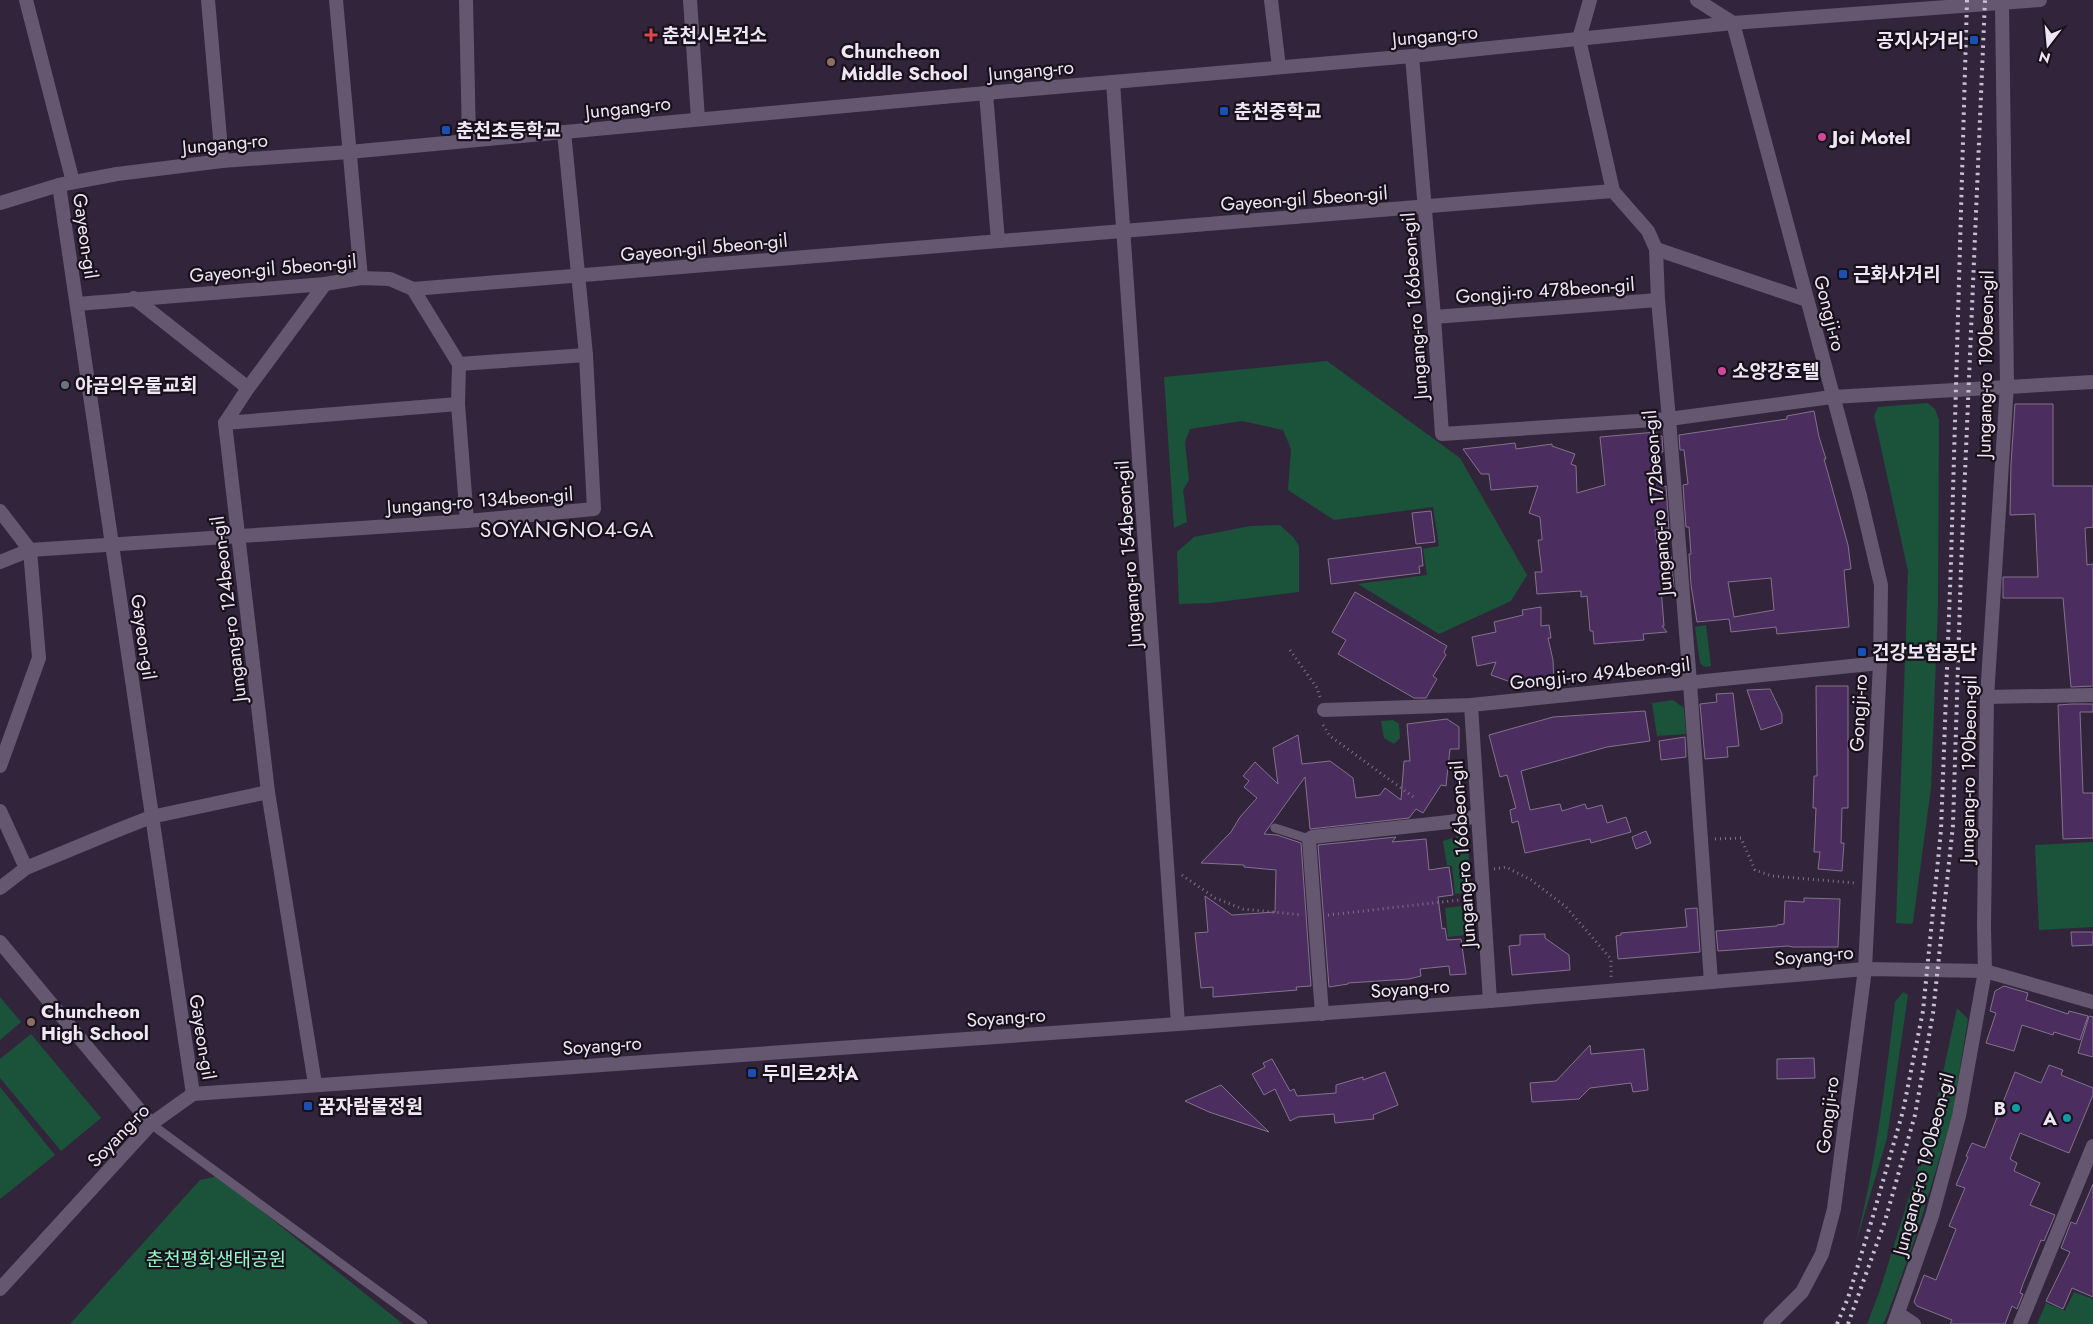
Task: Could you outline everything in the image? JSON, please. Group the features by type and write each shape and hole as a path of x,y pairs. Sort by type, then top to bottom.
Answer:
{"street":[{"path":"26,0 73,182"},
{"path":"208,0 222,161"},
{"path":"336,0 361,278"},
{"path":"466,0 469,140"},
{"path":"690,0 698,119"},
{"path":"1272,0 1279,67"},
{"path":"1579,39 1590,0"},
{"path":"1697,0 1733,23"},
{"name":"Jungang-ro","path":"0,203 73,182 117,174 222,161 349,152 1412,56 1916,5 2040,0"},
{"name":"Jungang-ro 190beon-gil","path":"1914,1324 1896,1319 1932,1216 1959,1116 1985,971 1987,697 2007,385 2002,3"},
{"name":"Gongji-ro","path":"1733,23 1860,496 1881,585 1880,663 1865,969 1834,1209 1822,1254 1802,1292 1770,1324"},
{"name":"Jungang-ro 172beon-gil","path":"1579,39 1612,191 1648,231 1656,249 1658,300 1690,683 1711,982"},
{"name":"Jungang-ro 166beon-gil","path":"1412,56 1442,434 1669,419"},
{"name":"Jungang-ro 154beon-gil","path":"1114,82 1178,1024"},
{"path":"986,93 998,241"},
{"name":"Jungang-ro 134beon-gil","path":"0,562 30,550 466,521 594,509 586,355 564,132"},
{"name":"Gayeon-gil","path":"59,185 193,1094"},
{"name":"Gayeon-gil 5beon-gil","path":"76,304 325,284 361,278 390,279 413,289 1612,191"},
{"path":"1656,249 1807,300"},
{"path":"225,423 248,388 325,284"},
{"path":"413,289 459,364 458,404 466,521"},
{"path":"134,298 248,388"},
{"name":"Gongji-ro 478beon-gil","path":"1434,317 1658,300"},
{"path":"459,364 586,355"},
{"path":"1669,419 1832,397 2007,385 2093,382"},
{"path":"225,423 458,404"},
{"name":"Jungang-ro 124beon-gil","path":"225,423 268,792 315,1084"},
{"path":"0,512 30,550 39,658 0,766"},
{"name":"Gongji-ro 494beon-gil","path":"1324,710 1471,705 1880,663"},
{"path":"1987,697 2093,695"},
{"name":"Jungang-ro 166beon-gil","path":"1471,705 1490,1001"},
{"path":"0,888 26,868 152,818 268,792"},
{"path":"0,811 26,868"},
{"path":"1322,1014 1309,839 1312,837 1449,822 1478,816"},
{"path":"0,942 151,1124"},
{"name":"Soyang-ro","path":"0,1289 151,1124 193,1094 1322,1014 1865,969 1985,971 2093,1002"},
{"path":"2020,1324 2093,1146"}],"lane":[{"path":"1275,828 1309,839"},
{"path":"151,1124 423,1324"}],"path":[{"path":"1290,650 1317,688 1324,710 1321,723 1330,736 1416,799"},
{"path":"1701,840 1741,838 1755,870 1772,876 1869,885"},
{"path":"1482,871 1506,867 1531,880 1566,907 1611,959 1611,990"}],"green space":[{"path":"1327,361 1460,458 1527,575 1511,601 1439,634 1358,584 1427,575 1423,549 1439,546 1433,507 1334,520 1288,490 1291,449 1283,430 1242,421 1190,429 1185,442 1189,480 1183,490 1187,522 1174,528 1164,377"},
{"path":"1927,403 1935,409 1939,420 1938,605 1931,788 1913,922 1911,924 1896,923 1908,571 1874,416 1878,407"},
{"path":"1280,525 1294,538 1299,546 1299,592 1210,603 1179,604 1177,552 1194,537 1250,526"},
{"path":"1706,625 1711,666 1705,667 1700,663 1695,627"},
{"path":"1673,700 1684,708 1686,734 1657,736 1652,703"},
{"path":"1393,720 1399,724 1400,738 1394,744 1384,738 1381,721"},
{"path":"1467,833 1471,892 1455,894 1452,866 1447,865 1443,841"},
{"path":"2093,842 2093,927 2039,930 2035,845"},
{"path":"1471,905 1474,934 1448,937 1445,908"},
{"path":"1903,992 1908,995 1887,1138 1855,1246 1874,1155 1895,1002"},
{"path":"0,997 21,1022 0,1040"},
{"path":"1957,1008 1968,1019 1952,1117 1916,1236 1888,1313 1883,1324 1867,1324 1880,1290 1932,1123"},
{"path":"31,1034 101,1118 61,1151 0,1078 0,1059"},
{"path":"0,1087 55,1155 0,1199"},
{"name":"춘천평화생태공원","path":"218,1176 403,1324 70,1324 200,1180"},
{"path":"2074,1292 2093,1299 2093,1324 2037,1324 2046,1303 2065,1311"}],"building":[{"path":"2015,404 2053,404 2053,486 2093,486 2093,527 2085,528 2087,565 2093,564 2093,686 2071,687 2063,598 2003,598 2003,577 2038,577 2035,514 2010,515"},
{"path":"1814,411 1826,459 1824,459 1848,545 1851,569 1844,570 1849,627 1777,634 1776,627 1731,632 1729,619 1697,622 1691,585 1689,527 1686,527 1683,485 1688,484 1684,450 1680,450 1679,435 1787,419 1787,416","holes":["1771,578 1774,610 1734,617 1728,582"]},
{"path":"1656,432 1656,436 1662,436 1663,452 1658,452 1661,487 1666,486 1669,529 1655,530 1659,557 1671,556 1674,587 1661,588 1664,626 1662,626 1667,632 1643,634 1644,640 1594,644 1593,631 1590,631 1587,596 1581,597 1581,591 1537,594 1535,572 1542,572 1538,540 1542,540 1540,517 1529,513 1538,486 1491,490 1489,474 1481,474 1463,449 1515,443 1516,449 1552,444 1552,446 1575,454 1571,464 1576,466 1577,493 1605,485 1600,437"},
{"path":"1431,511 1435,542 1416,544 1412,513"},
{"path":"1421,547 1423,566 1419,566 1420,573 1331,584 1328,559"},
{"path":"1355,592 1447,646 1444,652 1446,655 1433,676 1437,679 1426,698 1414,698 1338,654 1346,640 1332,632"},
{"path":"1541,607 1541,626 1549,625 1551,638 1548,638 1553,660 1554,687 1528,688 1491,675 1496,662 1477,666 1472,637 1496,632 1494,622 1523,615 1522,610"},
{"path":"1816,686 1848,686 1848,808 1842,808 1841,843 1844,843 1842,871 1818,869 1820,852 1814,852 1816,808 1813,808 1814,776 1817,776"},
{"path":"1770,689 1782,714 1782,723 1761,730 1747,690"},
{"path":"1733,693 1739,746 1727,747 1728,757 1705,759 1700,704 1717,702 1716,694"},
{"path":"2093,704 2093,712 2080,712 2083,793 2093,793 2093,838 2063,839 2058,705"},
{"path":"1645,711 1650,741 1607,747 1521,771 1530,810 1560,804 1562,811 1585,804 1587,809 1602,805 1607,823 1626,817 1631,832 1591,843 1590,839 1525,853 1518,821 1512,823 1510,810 1516,808 1507,775 1500,777 1489,735 1553,717"},
{"path":"1447,719 1459,727 1459,749 1450,749 1446,786 1441,785 1423,813 1416,809 1409,818 1310,829 1305,777 1264,834 1277,835 1301,843 1311,986 1296,987 1297,990 1213,997 1213,987 1201,988 1195,933 1208,932 1205,896 1232,915 1275,912 1276,870 1244,867 1244,865 1201,863 1231,832 1240,817 1257,798 1244,787 1249,781 1243,776 1255,762 1278,784 1273,748 1298,735 1302,764 1330,761 1353,778 1356,798 1380,795 1385,788 1401,800 1404,761 1410,761 1407,724"},
{"path":"1685,737 1686,757 1661,760 1659,741"},
{"path":"1646,831 1651,843 1636,849 1632,837"},
{"path":"1396,837 1392,842 1426,839 1429,870 1449,867 1453,895 1438,897 1442,929 1445,928 1447,940 1461,939 1466,974 1450,975 1449,966 1420,969 1421,976 1409,979 1348,983 1329,987 1318,845"},
{"path":"1804,898 1840,899 1838,947 1788,946 1718,951 1716,931 1784,924 1785,901 1804,902"},
{"path":"1697,908 1700,952 1618,959 1616,936 1621,935 1621,933 1687,927 1685,909"},
{"path":"2071,932 2093,932 2093,945 2072,946"},
{"path":"1545,934 1545,938 1569,955 1570,970 1512,975 1509,946 1520,945 1520,935"},
{"path":"2004,986 2028,993 2026,1000 2068,1014 2069,1011 2088,1016 2080,1040 2054,1032 2053,1035 2022,1025 2014,1051 1986,1043 1996,1013 1990,1011 1995,991"},
{"path":"2089,1016 2093,1017 2093,1057 2078,1053"},
{"path":"1590,1045 1591,1054 1644,1049 1648,1090 1633,1092 1631,1083 1590,1088 1579,1099 1532,1102 1530,1083 1556,1081"},
{"path":"1814,1058 1815,1078 1777,1079 1777,1059"},
{"path":"1272,1059 1290,1091 1294,1089 1297,1096 1336,1093 1336,1085 1363,1077 1363,1080 1385,1072 1398,1105 1373,1115 1374,1119 1335,1123 1334,1114 1298,1117 1290,1121 1275,1089 1264,1095 1252,1074 1265,1067 1263,1063"},
{"path":"2049,1065 2063,1070 2061,1075 2093,1088 2093,1095 2069,1153 2020,1133 2010,1159 2017,1163 2014,1171 2040,1183 2030,1205 2055,1215 2044,1241 2041,1240 2023,1284 2020,1293 2023,1294 2017,1309 2012,1306 2005,1324 1950,1324 1952,1320 1917,1306 1914,1302 1924,1275 1936,1280 1956,1229 1949,1226 1965,1188 1956,1185 1968,1157 1966,1156 1972,1143 1985,1148 2015,1072 2041,1083"},
{"path":"1221,1085 1269,1132 1209,1112 1185,1101"},
{"path":"2093,1184 2093,1297 2072,1288 2063,1309 2046,1301 2070,1252 2061,1248 2071,1222 2076,1224"}],"railway":[{"path":"1837,1324 1848,1298 1903,1111 1923,1011 1941,830 1951,562 1967,0"},
{"path":"1848,1324 1885,1221 1915,1115 1933,1013 1953,825 1961,568 1985,0"}],"place":[{"name":"춘천시보건소","path":"651,35"},
{"name":"공지사거리","path":"1974,40"},
{"name":"Chuncheon Middle School","path":"831,62"},
{"name":"춘천중학교","path":"1224,111"},
{"name":"춘천초등학교","path":"446,130"},
{"name":"Joi Motel","path":"1822,137"},
{"name":"근화사거리","path":"1843,274"},
{"name":"소양강호텔","path":"1722,371"},
{"name":"야곱의우물교회","path":"65,385"},
{"name":"건강보험공단","path":"1862,652"},
{"name":"Chuncheon High School","path":"31,1022"},
{"name":"두미르2차A","path":"752,1073"},
{"name":"꿈자람물정원","path":"308,1106"},
{"name":"B","path":"2016,1108"},
{"name":"A","path":"2067,1118"}],"district":[{"name":"SOYANGNO4-GA","path":"567,530"}]}
